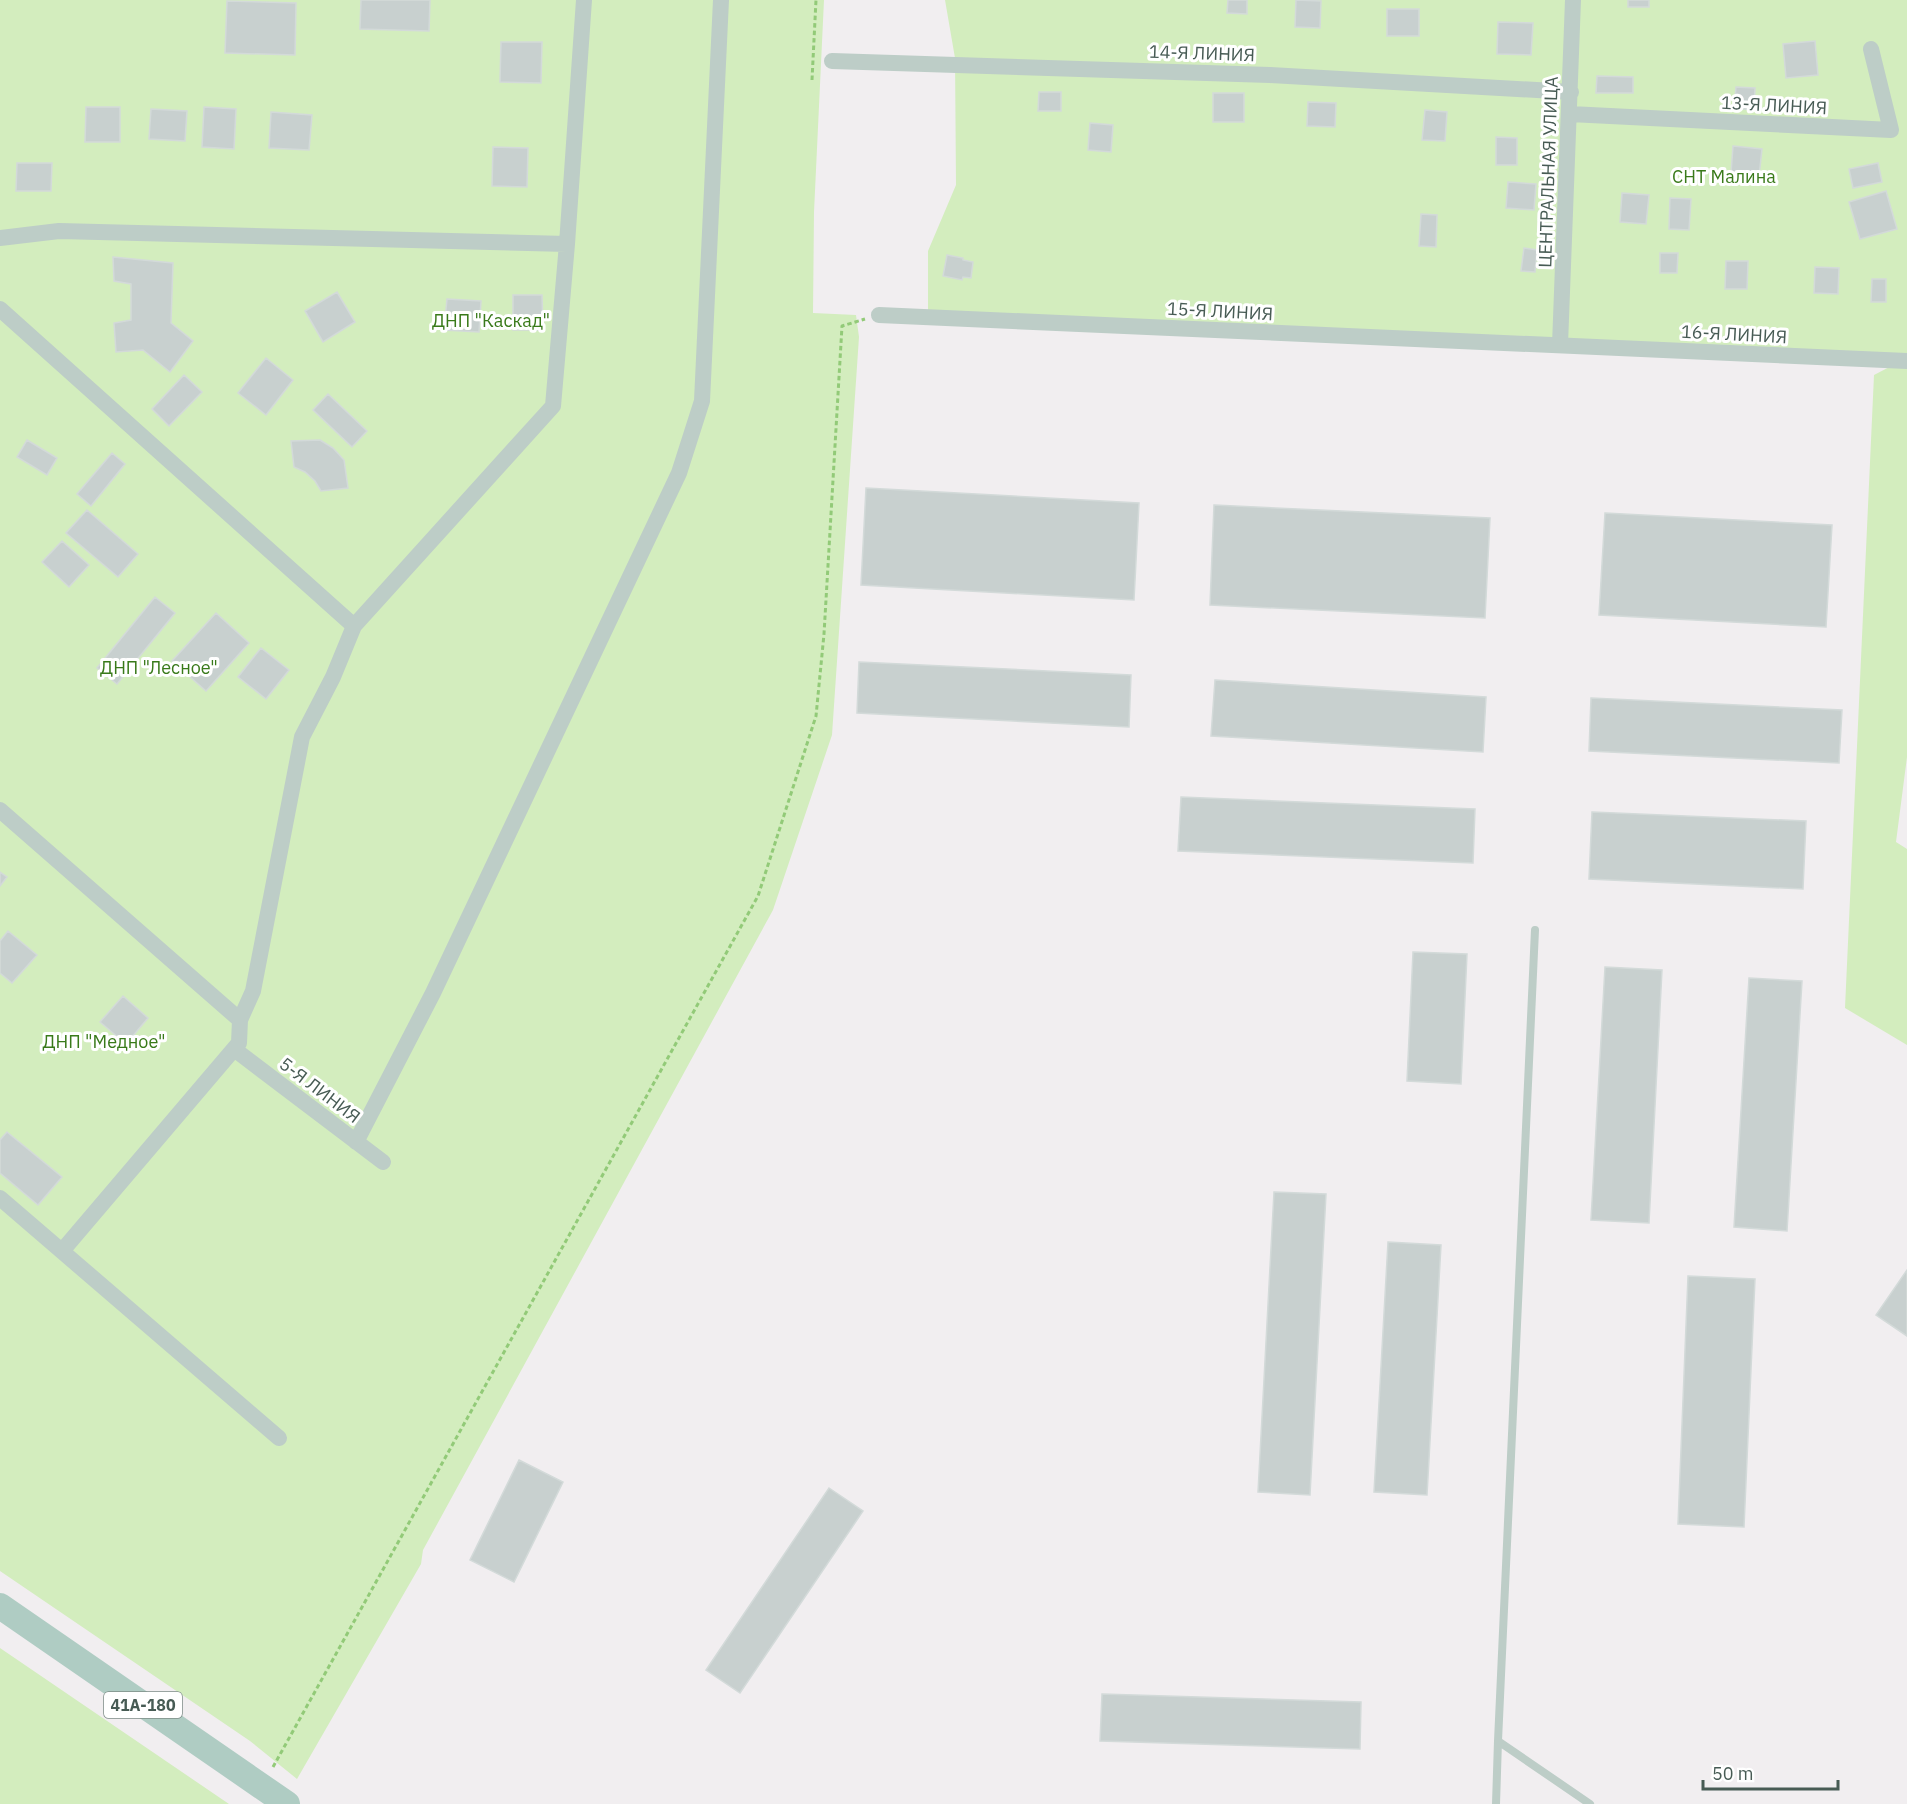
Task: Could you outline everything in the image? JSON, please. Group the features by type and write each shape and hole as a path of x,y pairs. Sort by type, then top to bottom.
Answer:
{"main road":[{"name":"41А-180","path":"0,1606 287,1804"}],"street":[{"path":"62,1251 239,1043 240,1020 253,991 302,737 333,677 354,626 553,406 584,0"},
{"path":"356,1142 433,993 688,449 702,401 721,0"},
{"name":"ЦЕНТРАЛЬНАЯ УЛИЦА","path":"1560,345 1573,0"},
{"name":"13-Я ЛИНИЯ","path":"1570,114 1892,130 1871,49"},
{"name":"14-Я ЛИНИЯ","path":"832,61 1270,75 1571,92"},
{"path":"0,238 59,231 567,244"},
{"path":"0,309 354,626"},
{"name":"15-Я ЛИНИЯ","path":"879,315 1560,345"},
{"name":"16-Я ЛИНИЯ","path":"1560,345 1907,362"},
{"path":"0,810 240,1020"},
{"name":"5-Я ЛИНИЯ","path":"234,1049 383,1162"},
{"path":"0,1198 279,1438"}],"lane":[{"path":"1496,1804 1535,930"},
{"path":"1498,1741 1590,1804"}],"path":[{"path":"812,80 816,0"},
{"path":"262,1787 758,896 816,716 824,634 842,326 879,315"}],"green space":[{"name":"ДНП \"Каскад\"","path":"0,0 824,0 814,212 813,313 856,315 859,337 832,735 773,910 423,1550 421,1564 297,1779 250,1741 0,1571"},
{"name":"СНТ Малина","path":"945,0 1907,0 1907,757 1896,842 1907,849 1907,1045 1845,1008 1874,375 1899,362 928,317 928,251 956,185 955,58"},
{"path":"0,1648 229,1804 0,1804"}],"building":[{"path":"361,0 430,0 429,31 360,29"},
{"path":"1228,0 1247,0 1247,14 1227,13"},
{"path":"1296,0 1321,1 1320,28 1295,27"},
{"path":"1628,0 1649,0 1649,7 1628,7"},
{"path":"227,1 296,3 295,55 225,53"},
{"path":"1387,9 1419,9 1419,36 1387,36"},
{"path":"1498,22 1533,23 1531,55 1497,54"},
{"path":"1815,41 1818,75 1786,78 1783,44"},
{"path":"501,42 542,42 541,83 500,82"},
{"path":"1597,76 1633,77 1633,93 1596,93"},
{"path":"1736,87 1755,88 1754,110 1734,108"},
{"path":"1039,92 1061,92 1061,111 1038,111"},
{"path":"1213,93 1244,93 1244,122 1213,122"},
{"path":"1308,102 1336,103 1335,127 1307,126"},
{"path":"86,107 120,107 120,142 85,142"},
{"path":"204,107 236,109 234,149 202,147"},
{"path":"151,109 187,111 185,141 149,139"},
{"path":"1425,110 1447,112 1445,141 1422,140"},
{"path":"271,112 312,115 309,150 269,148"},
{"path":"1090,123 1113,125 1111,152 1088,150"},
{"path":"1496,137 1517,138 1517,165 1496,165"},
{"path":"1733,146 1762,149 1759,176 1731,173"},
{"path":"493,147 528,148 527,187 492,186"},
{"path":"17,163 52,163 51,191 16,191"},
{"path":"1878,163 1882,182 1853,188 1849,169"},
{"path":"1508,182 1536,184 1534,210 1506,208"},
{"path":"1886,191 1897,229 1860,239 1849,202"},
{"path":"1622,193 1649,195 1646,224 1620,222"},
{"path":"1670,198 1691,199 1689,230 1669,229"},
{"path":"1421,214 1437,215 1436,247 1419,246"},
{"path":"1524,248 1537,250 1535,272 1521,271"},
{"path":"1660,253 1678,253 1677,273 1660,273"},
{"path":"947,255 973,262 971,278 963,277 962,280 943,276"},
{"path":"113,257 173,263 171,323 193,341 170,372 143,350 116,352 114,323 131,320 131,284 114,281"},
{"path":"1726,261 1748,261 1747,289 1725,289"},
{"path":"1815,267 1839,268 1838,294 1814,293"},
{"path":"1872,279 1886,279 1886,302 1871,302"},
{"path":"337,292 355,322 323,342 305,311"},
{"path":"513,295 542,295 543,330 513,330"},
{"path":"447,299 481,301 479,332 444,330"},
{"path":"266,358 293,380 266,415 238,393"},
{"path":"184,375 202,392 169,426 152,409"},
{"path":"328,394 367,431 352,447 313,410"},
{"path":"27,440 57,458 47,475 17,457"},
{"path":"320,440 333,448 344,460 348,488 321,491 315,481 305,472 294,467 291,441"},
{"path":"112,453 125,464 91,506 77,494"},
{"path":"866,488 1139,503 1134,600 861,585"},
{"path":"1214,505 1490,518 1485,618 1210,605"},
{"path":"87,510 138,554 118,577 66,533"},
{"path":"1605,513 1832,525 1826,627 1599,615"},
{"path":"62,541 89,565 69,587 42,562"},
{"path":"155,597 175,613 117,684 97,668"},
{"path":"216,613 249,643 206,691 172,661"},
{"path":"261,648 289,670 266,699 238,677"},
{"path":"859,662 1131,675 1129,727 857,713"},
{"path":"1215,680 1486,697 1483,752 1211,736"},
{"path":"1591,698 1842,710 1839,763 1589,751"},
{"path":"1181,797 1475,809 1473,863 1178,851"},
{"path":"1592,812 1806,821 1803,889 1589,879"},
{"path":"0,872 7,877 0,886"},
{"path":"8,931 37,955 12,983 0,973 0,941"},
{"path":"1413,952 1467,954 1461,1084 1407,1081"},
{"path":"1605,967 1662,970 1649,1223 1591,1220"},
{"path":"1749,978 1802,981 1787,1231 1734,1227"},
{"path":"123,996 148,1018 126,1044 100,1022"},
{"path":"7,1132 62,1177 38,1205 0,1173 0,1140"},
{"path":"1274,1192 1326,1194 1310,1495 1258,1492"},
{"path":"1388,1242 1441,1245 1427,1495 1374,1492"},
{"path":"1907,1270 1907,1336 1876,1315"},
{"path":"1688,1276 1755,1279 1744,1527 1678,1524"},
{"path":"519,1460 563,1482 514,1582 470,1560"},
{"path":"829,1488 863,1511 740,1693 706,1670"},
{"path":"1102,1694 1361,1702 1360,1749 1100,1741"}],"park label":[{"name":"ДНП \"Лесное\"","path":"159,667"},
{"name":"ДНП \"Медное\"","path":"104,1041"}]}
